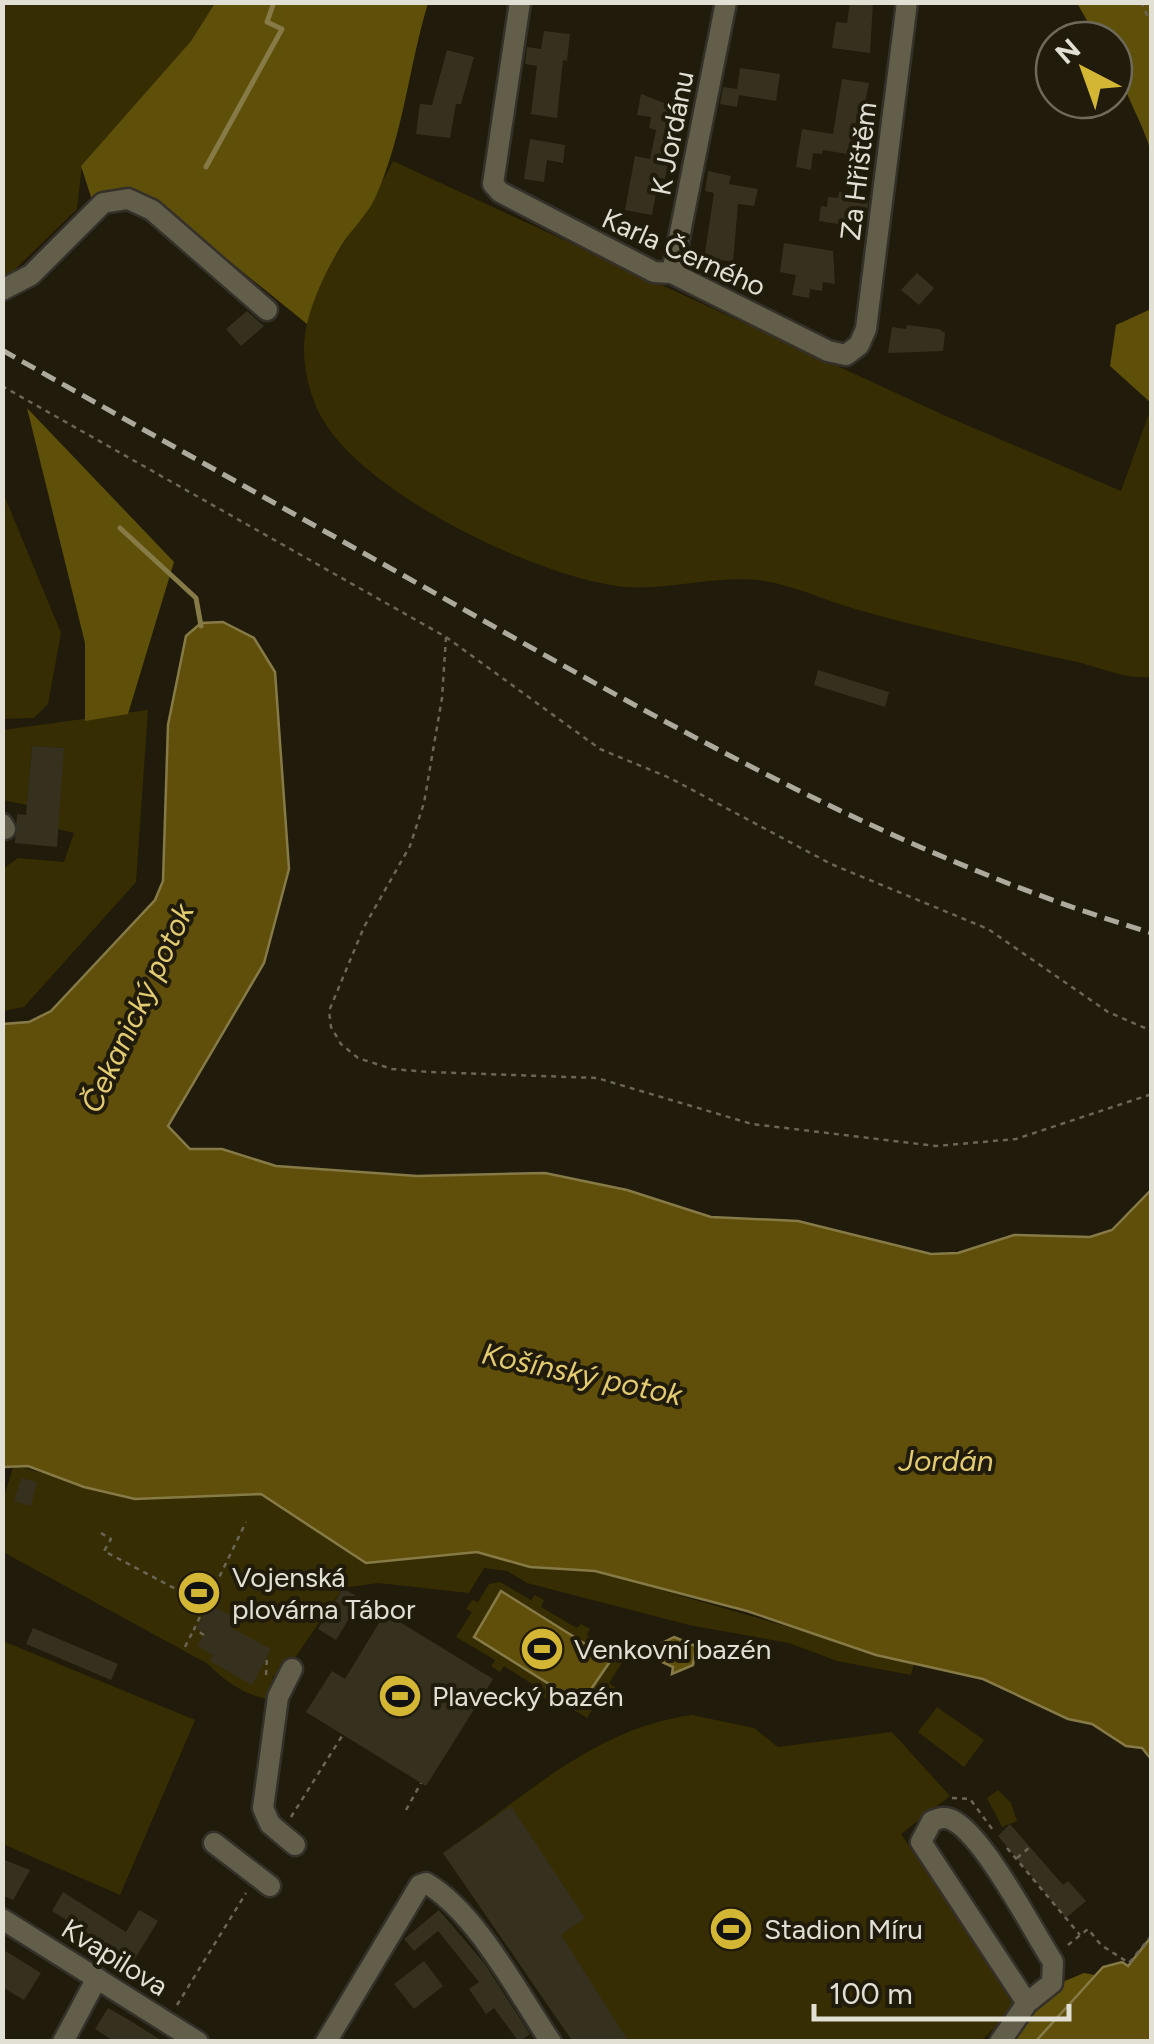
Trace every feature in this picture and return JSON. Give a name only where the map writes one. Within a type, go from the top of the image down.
[{"type":"street","name":"Karla Černého","points":[[520,2],[493,184],[500,192],[579,236],[654,272],[672,273],[828,351],[846,356],[858,345]]},
{"type":"street","name":"K Jordánu","points":[[672,273],[726,2]]},
{"type":"street","name":"Za Hřištěm","points":[[858,345],[866,328],[907,2]]},
{"type":"street","points":[[2,290],[31,275],[80,220],[103,203],[128,199],[152,210],[267,310]]},
{"type":"street","points":[[292,1669],[278,1696],[262,1808],[270,1824],[295,1845]]},
{"type":"street","points":[[1000,2042],[1027,2003],[1052,1982],[1054,1962],[984,1852],[956,1822],[942,1817],[932,1821],[922,1842],[1027,2003]]},
{"type":"street","points":[[214,1843],[270,1886]]},
{"type":"street","points":[[326,2042],[420,1885],[426,1883],[450,1900],[481,1939],[550,2042]]},
{"type":"street","name":"Kvapilova","points":[[2,1920],[198,2042]]},
{"type":"street","points":[[63,2042],[97,1978]]},
{"type":"path","points":[[1140,2],[1152,25]]},
{"type":"path","points":[[2,386],[446,637],[600,750],[670,778],[830,864],[988,929],[1108,1012],[1152,1031]]},
{"type":"path","points":[[446,637],[442,698],[424,802],[410,846],[364,928],[329,1010],[331,1028],[341,1044],[358,1058],[392,1069],[597,1078],[752,1124],[936,1146],[1016,1139],[1152,1094]]},
{"type":"path","points":[[184,1647],[246,1522]]},
{"type":"path","points":[[101,1533],[111,1539],[104,1551],[206,1605]]},
{"type":"path","points":[[194,1629],[204,1634]]},
{"type":"path","points":[[406,1810],[421,1783]]},
{"type":"path","points":[[952,1798],[970,1799],[1080,1935]]},
{"type":"path","points":[[1016,1860],[1030,1846]]},
{"type":"path","points":[[1056,1955],[1088,1929],[1101,1944],[1129,1963],[1152,1935]]},
{"type":"shaded area","points":[[3,3],[215,3],[191,41],[82,165],[77,209],[3,281]]},
{"type":"shaded area","points":[[215,3],[428,3],[385,173],[373,202],[328,270],[307,324],[175,217],[91,197],[81,166],[191,41]]},
{"type":"shaded area","points":[[1077,3],[1151,3],[1151,152],[1134,108],[1134,20],[1087,20]]},
{"type":"shaded area","points":[[393,161],[948,417],[1121,491],[1151,408],[1149,677],[1118,674],[913,625],[775,583],[736,579],[637,587],[582,579],[500,549],[415,504],[347,451],[325,423],[310,389],[304,352],[306,328],[321,284]]},
{"type":"shaded area","points":[[1151,309],[1151,403],[1110,366],[1116,325]]},
{"type":"shaded area","points":[[27,408],[174,562],[128,714],[85,721],[85,643]]},
{"type":"shaded area","points":[[2,490],[61,633],[48,704],[34,718],[3,719]]},
{"type":"shaded area","points":[[148,710],[136,882],[24,1007],[3,1011],[3,869],[18,858],[64,862],[74,833],[57,829],[63,748],[32,746],[27,805],[3,800],[3,730]]},
{"type":"shaded area","name":"Vojenská plovárna Tábor","points":[[14,1465],[135,1499],[261,1494],[366,1563],[477,1552],[530,1567],[595,1571],[914,1663],[911,1675],[837,1661],[789,1643],[689,1625],[527,1583],[507,1571],[484,1568],[469,1593],[378,1583],[343,1588],[283,1675],[273,1676],[270,1699],[262,1698],[237,1688],[208,1664],[3,1552],[3,1499]]},
{"type":"shaded area","name":"Venkovní bazén","points":[[500,1582],[531,1600],[535,1595],[544,1600],[541,1607],[577,1628],[581,1624],[590,1629],[587,1635],[625,1658],[609,1683],[615,1687],[609,1696],[603,1693],[587,1718],[550,1695],[546,1699],[538,1694],[540,1689],[504,1666],[500,1672],[491,1666],[495,1660],[456,1637],[472,1612],[466,1609],[472,1600],[478,1602],[489,1584]]},
{"type":"shaded area","points":[[3,1641],[195,1720],[120,1895],[3,1844]]},
{"type":"shaded area","points":[[937,1707],[984,1740],[964,1767],[918,1732]]},
{"type":"shaded area","name":"Stadion Míru","points":[[692,1715],[754,1728],[778,1747],[892,1732],[950,1796],[901,1834],[1017,2006],[981,2041],[573,2041],[443,1853],[591,1750],[656,1722]]},
{"type":"shaded area","points":[[998,1790],[1011,1803],[1017,1821],[1002,1827],[987,1798]]},
{"type":"shaded area","points":[[1084,1973],[1095,1975],[1036,2041],[1010,2042],[1060,1983]]},
{"type":"water","name":"Jordán","points":[[223,622],[254,638],[275,672],[289,869],[264,963],[168,1126],[190,1149],[222,1149],[276,1166],[417,1176],[545,1173],[627,1190],[711,1217],[798,1221],[931,1254],[958,1253],[1014,1235],[1090,1237],[1112,1230],[1151,1190],[1151,1759],[1142,1748],[1126,1746],[1092,1724],[1068,1719],[983,1679],[876,1655],[747,1611],[595,1571],[530,1567],[477,1552],[366,1563],[261,1494],[135,1499],[84,1487],[28,1466],[3,1467],[3,1024],[29,1022],[51,1011],[155,900],[163,881],[168,725],[186,636],[201,623]]},
{"type":"water","name":"Venkovní bazén","points":[[501,1591],[611,1660],[581,1704],[474,1637]]},
{"type":"water","points":[[674,1637],[696,1646],[693,1665],[672,1674],[673,1667],[662,1662],[662,1643]]},
{"type":"water","points":[[1151,1937],[1151,2041],[1036,2041],[1103,1967],[1122,1962],[1128,1966]]},
{"type":"building","points":[[850,2],[873,2],[870,53],[832,48],[836,22],[847,23]]},
{"type":"building","points":[[544,31],[570,34],[557,118],[531,114],[537,66],[525,64],[527,47],[541,49]]},
{"type":"building","points":[[447,50],[474,57],[461,104],[456,104],[450,138],[416,134],[420,104],[432,105]]},
{"type":"building","points":[[740,68],[780,74],[776,101],[739,95],[737,107],[720,104],[723,87],[737,89]]},
{"type":"building","points":[[842,79],[869,83],[858,138],[862,139],[860,156],[823,150],[822,154],[813,153],[811,170],[796,167],[802,129],[833,134]]},
{"type":"building","points":[[641,94],[677,108],[665,179],[659,178],[652,215],[625,210],[635,156],[650,159],[656,130],[649,128],[651,117],[637,115]]},
{"type":"building","points":[[530,139],[565,145],[563,163],[547,160],[544,182],[524,179]]},
{"type":"building","points":[[708,171],[731,176],[729,184],[758,189],[754,206],[738,204],[733,262],[722,260],[721,269],[703,266],[714,193],[705,191]]},
{"type":"building","points":[[839,192],[869,196],[867,212],[852,210],[850,226],[819,221],[821,206],[827,207],[828,197],[838,198]]},
{"type":"building","points":[[784,243],[833,251],[835,284],[823,282],[822,291],[810,289],[809,298],[792,295],[796,275],[780,272]]},
{"type":"building","points":[[917,273],[934,288],[919,305],[901,290]]},
{"type":"building","points":[[247,311],[264,326],[241,346],[226,329]]},
{"type":"building","points":[[907,325],[945,333],[943,351],[888,353],[892,327],[906,329]]},
{"type":"building","points":[[818,670],[889,692],[885,707],[814,685]]},
{"type":"building","points":[[32,746],[64,748],[57,847],[15,843],[17,814],[26,815]]},
{"type":"building","points":[[21,1478],[37,1482],[31,1506],[14,1501]]},
{"type":"building","points":[[343,1588],[361,1599],[336,1640],[318,1629]]},
{"type":"building","points":[[209,1604],[235,1618],[230,1627],[271,1649],[252,1685],[210,1661],[213,1655],[197,1646],[205,1633],[196,1628]]},
{"type":"building","name":"Plavecký bazén","points":[[385,1613],[493,1679],[426,1786],[306,1712],[332,1671],[345,1679]]},
{"type":"building","points":[[33,1628],[118,1664],[111,1680],[26,1644]]},
{"type":"building","points":[[511,1806],[585,1918],[561,1935],[629,2042],[573,2042],[443,1853]]},
{"type":"building","points":[[1010,1824],[1063,1885],[1068,1881],[1086,1901],[1066,1918],[998,1836]]},
{"type":"building","points":[[2,1859],[30,1870],[13,1900],[2,1895]]},
{"type":"building","points":[[63,1892],[126,1932],[139,1910],[158,1921],[133,1962],[52,1911]]},
{"type":"building","points":[[439,1910],[485,1964],[530,2034],[519,2042],[494,2008],[486,2014],[469,1989],[479,1982],[438,1931],[414,1951],[404,1939]]},
{"type":"building","points":[[2,1949],[41,1973],[24,2000],[2,1987]]},
{"type":"building","points":[[424,1961],[443,1986],[414,2009],[394,1984]]},
{"type":"building","points":[[108,2008],[164,2042],[115,2042],[95,2029]]},
{"type":"waterway","name":"Čekanický potok","points":[[206,167],[282,29],[267,22],[274,2]]},
{"type":"waterway","name":"Čekanický potok","points":[[120,528],[196,598],[201,626]]},
{"type":"railway","points":[[2,350],[635,705],[802,792],[974,870],[1152,933]]},
{"type":"place","name":"Vojenská plovárna Tábor","points":[[199,1593]]},
{"type":"place","name":"Venkovní bazén","points":[[542,1649]]},
{"type":"place","name":"Plavecký bazén","points":[[400,1696]]},
{"type":"place","name":"Stadion Míru","points":[[731,1929]]},
{"type":"water label","name":"Košínský potok","points":[[582,1374]]}]
